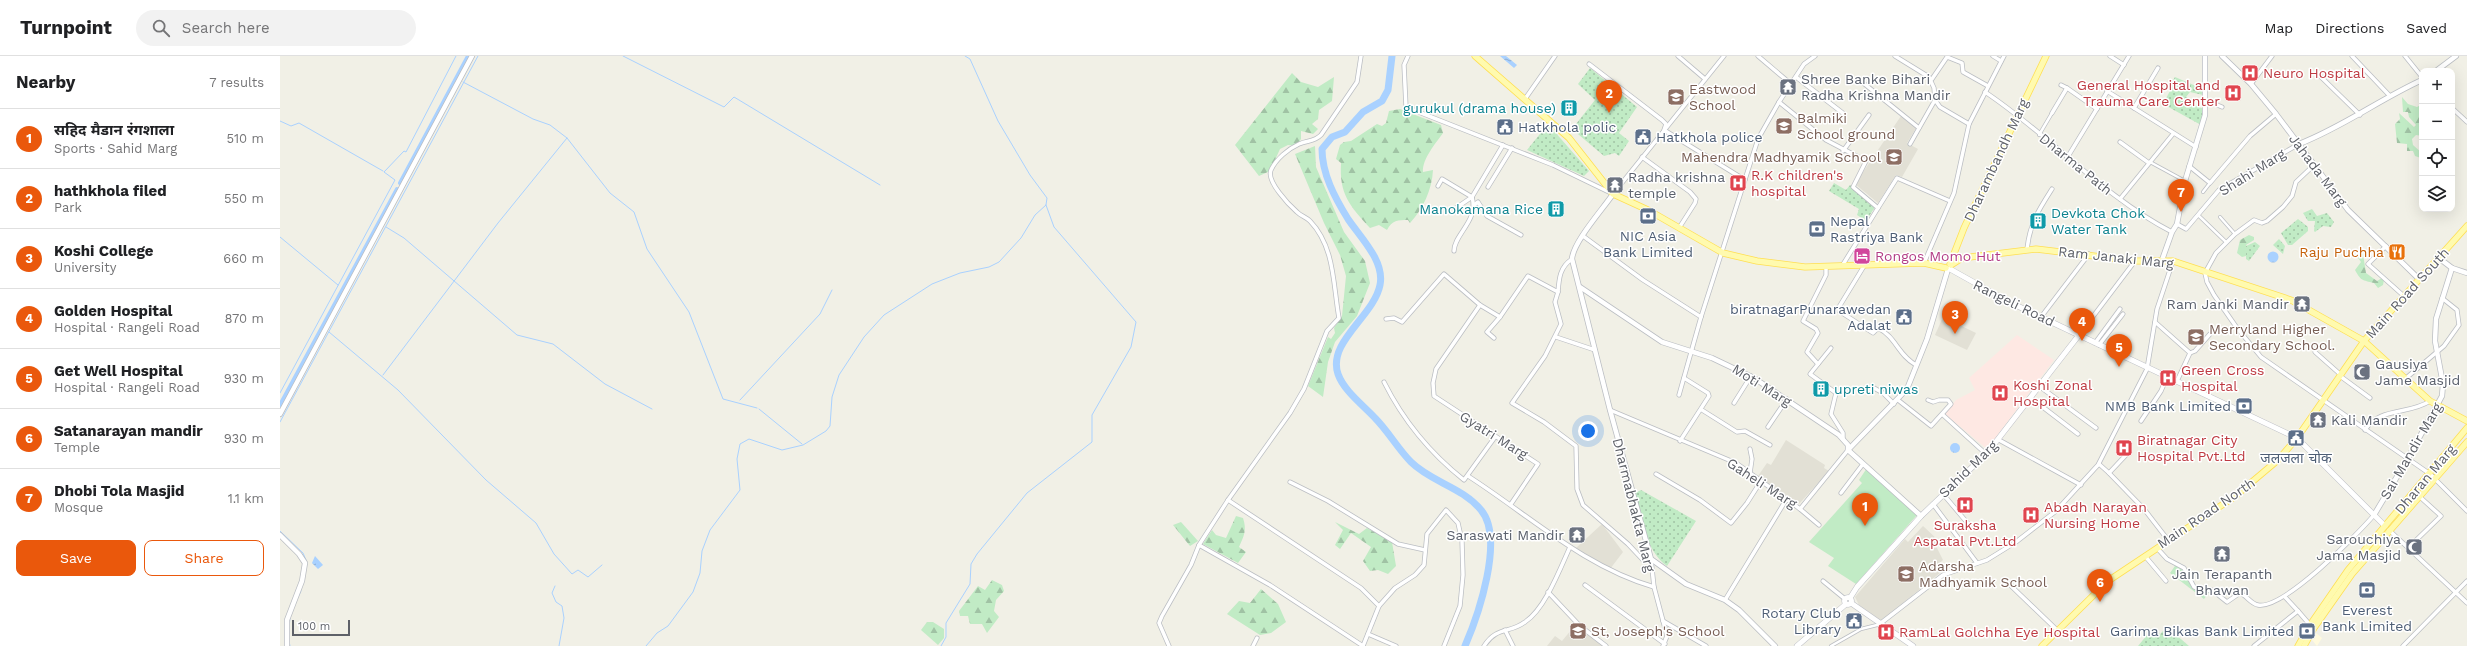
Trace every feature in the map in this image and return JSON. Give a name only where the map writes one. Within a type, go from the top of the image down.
[{"type":"main road","points":[[1475,56],[1569,138],[1613,194],[1648,210],[1722,253],[1757,261],[1826,266],[1924,263],[1949,267]]},
{"type":"main road","name":"Dharambandh Marg","points":[[1949,267],[1964,228],[2046,56]]},
{"type":"main road","name":"Main Road South","points":[[2364,342],[2467,226]]},
{"type":"main road","name":"Ram Janaki Marg","points":[[1949,267],[1962,258],[2027,249],[2089,254],[2135,260],[2162,260],[2173,262],[2291,300],[2364,342],[2430,401],[2467,421]]},
{"type":"main road","name":"Rangeli Road","points":[[1949,267],[2009,302],[2079,334],[2147,369],[2176,381],[2297,438],[2385,526]]},
{"type":"main road","name":"Sahid Marg","points":[[1797,646],[1848,601],[1857,587],[1921,516],[1999,440],[2079,334]]},
{"type":"main road","name":"Main Road North","points":[[2042,646],[2102,586],[2156,547],[2251,483],[2278,460],[2297,438],[2364,342]]},
{"type":"main road","name":"Dharan Marg","points":[[2303,644],[2310,624],[2348,570],[2467,428]]},
{"type":"main road","name":"Dharan Marg","points":[[2303,644],[2352,574],[2435,479],[2466,446]]},
{"type":"main road","points":[[1848,601],[1912,646]]},
{"type":"street","points":[[280,414],[472,56]]},
{"type":"street","points":[[1169,646],[1159,624],[1192,565],[1199,545],[1228,500],[1290,413],[1304,389],[1326,331],[1338,318],[1333,265],[1324,241],[1310,220],[1297,212],[1277,190],[1270,177],[1270,171],[1279,158],[1289,150],[1300,143],[1315,140],[1321,135],[1357,82],[1361,56]]},
{"type":"street","points":[[1408,56],[1404,65],[1406,107],[1512,148],[1613,194]]},
{"type":"street","points":[[1525,99],[1555,56]]},
{"type":"street","points":[[1678,56],[1705,79]]},
{"type":"street","points":[[1724,56],[1613,194],[1583,236],[1574,251],[1572,259],[1565,263],[1560,273],[1556,302],[1562,324],[1556,338],[1512,403],[1544,422],[1576,446],[1577,489],[1583,505],[1628,544],[1644,561],[1651,559],[1686,584],[1725,600],[1739,610],[1775,646]]},
{"type":"street","points":[[1758,56],[1791,84]]},
{"type":"street","points":[[1679,395],[1701,317],[1758,139],[1779,102],[1804,64],[1815,56]]},
{"type":"street","points":[[1895,56],[1932,79]]},
{"type":"street","points":[[1993,56],[2001,61]]},
{"type":"street","points":[[1924,263],[1950,201],[1966,143],[1969,124],[2004,56]]},
{"type":"street","points":[[2110,56],[2124,65]]},
{"type":"street","points":[[2067,158],[2129,56]]},
{"type":"street","points":[[2162,260],[2172,232],[2177,224],[2184,181],[2205,115],[2205,56]]},
{"type":"street","name":"Jahada Marg","points":[[2222,56],[2228,58],[2276,114],[2348,210],[2420,280]]},
{"type":"street","points":[[2251,84],[2272,56]]},
{"type":"street","points":[[2352,56],[2389,95]]},
{"type":"street","points":[[2405,56],[2419,74]]},
{"type":"street","points":[[2440,68],[2456,56]]},
{"type":"street","points":[[1969,124],[1940,107],[1935,100],[1932,79],[1947,57],[1962,63],[1963,72],[1988,86]]},
{"type":"street","points":[[1589,64],[1666,124],[1664,130]]},
{"type":"street","points":[[2134,108],[2158,68]]},
{"type":"street","points":[[1796,76],[1844,114]]},
{"type":"street","points":[[2320,76],[2360,115]]},
{"type":"street","name":"Shahi Marg","points":[[2177,224],[2186,229],[2219,190],[2299,144],[2320,136],[2360,115],[2389,95],[2419,80]]},
{"type":"street","points":[[1862,82],[1919,128]]},
{"type":"street","points":[[2062,85],[2097,109]]},
{"type":"street","points":[[2039,135],[2067,88]]},
{"type":"street","points":[[2107,91],[2173,134],[2196,147]]},
{"type":"street","name":"Dharma Path","points":[[1985,92],[2018,114],[2039,135],[2067,158],[2148,220],[2172,232]]},
{"type":"street","points":[[1910,144],[1935,100]]},
{"type":"street","points":[[2205,100],[2222,107]]},
{"type":"street","points":[[1779,102],[1826,140],[1843,151],[1866,161],[1853,186],[1878,208]]},
{"type":"street","points":[[2455,111],[2467,122]]},
{"type":"street","points":[[2203,192],[2250,136],[2276,114]]},
{"type":"street","points":[[1843,151],[1869,115]]},
{"type":"street","points":[[1664,130],[1745,180]]},
{"type":"street","points":[[2120,199],[2173,134]]},
{"type":"street","points":[[2120,142],[2149,162],[2184,181]]},
{"type":"street","points":[[1456,208],[1472,197],[1503,145]]},
{"type":"street","points":[[1488,187],[1512,148]]},
{"type":"street","points":[[1642,157],[1690,192],[1696,199],[1679,228]]},
{"type":"street","points":[[2314,165],[2296,182],[2292,196],[2283,207],[2267,221],[2262,223],[2254,220],[2226,242],[2206,273],[2207,282],[2214,295],[2237,328],[2261,357],[2322,402],[2430,474],[2467,511]]},
{"type":"street","points":[[2189,166],[2210,183]]},
{"type":"street","points":[[1842,266],[1897,178],[1950,201]]},
{"type":"street","points":[[1438,186],[1442,179],[1472,197],[1478,202],[1487,216],[1521,235]]},
{"type":"street","points":[[2027,249],[2030,226],[2035,215],[2052,189]]},
{"type":"street","points":[[1454,251],[1454,244],[1466,230],[1474,204],[1472,197]]},
{"type":"street","points":[[1474,204],[1478,202]]},
{"type":"street","points":[[2198,215],[2226,242]]},
{"type":"street","points":[[2220,217],[2235,234]]},
{"type":"street","points":[[1583,236],[1643,280],[1701,317]]},
{"type":"street","points":[[2386,246],[2368,264],[2405,297]]},
{"type":"street","points":[[2041,317],[2089,254]]},
{"type":"street","points":[[2439,258],[2452,268],[2467,273]]},
{"type":"street","name":"Dharmabhakta Marg","points":[[1572,259],[1610,410],[1651,559],[1654,586],[1667,636],[1664,645]]},
{"type":"street","points":[[2079,334],[2135,260]]},
{"type":"street","points":[[1831,646],[1861,630],[1881,623],[1943,575],[1987,560],[2016,542],[2056,511],[2081,485],[2099,464],[2147,369],[2155,322],[2173,262]]},
{"type":"street","points":[[1818,364],[1807,352],[1818,333],[1816,329],[1803,320],[1826,275],[1826,266]]},
{"type":"street","points":[[1864,266],[1839,307],[1839,311],[1873,333],[1878,328],[1884,331],[1893,338],[1900,352],[1916,366]]},
{"type":"street","points":[[1848,450],[1907,389],[1927,339],[1949,267]]},
{"type":"street","name":"Sai Mandir Marg","points":[[2374,515],[2408,460],[2438,405],[2444,384],[2435,341],[2436,319],[2452,268]]},
{"type":"street","points":[[1386,319],[1394,318],[1402,322],[1444,274],[1480,305],[1500,317]]},
{"type":"street","points":[[1494,338],[1487,332],[1500,317],[1528,276],[1558,292]]},
{"type":"street","name":"Moti Marg","points":[[1580,287],[1662,342],[1732,365],[1751,376],[1843,439]]},
{"type":"street","points":[[2405,379],[2437,352],[2457,328],[2459,317],[2457,310],[2442,298]]},
{"type":"street","name":"Gyatri Marg","points":[[1480,305],[1437,367],[1433,383],[1434,396],[1538,464],[1512,504]]},
{"type":"street","points":[[2097,344],[2113,317],[2120,309]]},
{"type":"street","points":[[2097,344],[2123,314]]},
{"type":"street","points":[[2113,317],[2118,321]]},
{"type":"street","points":[[2155,322],[2190,353]]},
{"type":"street","points":[[2176,381],[2190,353],[2194,351],[2210,334]]},
{"type":"street","points":[[1556,338],[1595,350]]},
{"type":"street","points":[[1832,348],[1810,374],[1836,393],[1831,414],[1843,432],[1843,439],[1848,450],[1921,516]]},
{"type":"street","points":[[2315,352],[2370,398]]},
{"type":"street","points":[[1734,403],[1751,376]]},
{"type":"street","points":[[2141,421],[2161,391],[2167,377]]},
{"type":"street","points":[[1680,441],[1708,399],[1708,393],[1684,378]]},
{"type":"street","points":[[1384,382],[1398,410],[1412,428],[1446,465],[1464,480],[1495,437]]},
{"type":"street","points":[[2040,386],[2096,428]]},
{"type":"street","points":[[1874,388],[1883,393],[1894,404]]},
{"type":"street","points":[[2031,398],[2078,434]]},
{"type":"street","points":[[1898,400],[1930,426],[1943,415],[1951,405],[1950,401],[1940,399],[1933,402],[1928,400]]},
{"type":"street","points":[[1768,427],[1787,400]]},
{"type":"street","points":[[2364,430],[2370,421],[2382,415],[2417,408],[2430,401]]},
{"type":"street","name":"Gaheli Marg","points":[[1610,410],[1680,441],[1736,463],[1800,509],[1848,450]]},
{"type":"street","points":[[1702,410],[1737,432],[1745,431],[1770,445]]},
{"type":"street","points":[[1943,415],[1986,454]]},
{"type":"street","points":[[1999,440],[2081,485]]},
{"type":"street","points":[[1750,449],[1752,459],[1750,473]]},
{"type":"street","points":[[2109,473],[2126,455]]},
{"type":"street","points":[[1841,493],[1863,464]]},
{"type":"street","points":[[2099,464],[2144,509],[2168,540]]},
{"type":"street","points":[[1656,474],[1700,500],[1731,523],[1747,503],[1761,480]]},
{"type":"street","points":[[1468,476],[1512,504],[1570,547],[1632,580],[1654,586]]},
{"type":"street","points":[[1290,482],[1328,501],[1398,544],[1425,550]]},
{"type":"street","points":[[1943,494],[1970,526]]},
{"type":"street","points":[[2408,548],[2441,516],[2420,497]]},
{"type":"street","points":[[1228,500],[1361,588],[1379,606]]},
{"type":"street","points":[[1725,600],[1786,500]]},
{"type":"street","points":[[1933,504],[1977,563]]},
{"type":"street","points":[[1800,509],[1819,525]]},
{"type":"street","points":[[1199,545],[1270,585],[1363,646],[1379,606],[1395,588],[1415,575],[1424,565],[1427,534],[1446,510],[1458,523],[1462,541],[1463,575],[1460,606],[1444,646]]},
{"type":"street","points":[[2156,547],[2166,558],[2184,568],[2194,587],[2203,591],[2212,590],[2225,601],[2230,602],[2240,593],[2258,605],[2285,597],[2356,536],[2374,515]]},
{"type":"street","points":[[2385,526],[2467,603]]},
{"type":"street","points":[[280,534],[299,554],[305,563],[302,581],[287,620],[287,646]]},
{"type":"street","points":[[1484,646],[1491,635],[1526,622],[1548,592],[1570,547]]},
{"type":"street","points":[[2144,556],[2166,581]]},
{"type":"street","points":[[1823,581],[1848,601]]},
{"type":"street","points":[[2403,646],[2467,581]]},
{"type":"street","points":[[2008,583],[2058,631]]},
{"type":"street","points":[[1585,585],[1664,645]]},
{"type":"street","points":[[1548,592],[1580,626],[1606,646]]},
{"type":"street","points":[[2285,597],[2310,624]]},
{"type":"street","points":[[2254,646],[2298,611]]},
{"type":"street","points":[[1663,621],[1700,644],[1706,646]]},
{"type":"street","points":[[1505,630],[1513,646]]},
{"type":"street","points":[[1368,634],[1396,646]]},
{"type":"street","points":[[1253,646],[1257,638]]},
{"type":"shaded area","name":"Mahendra Madhyamik School","points":[[1901,116],[1916,128],[1907,143],[1918,149],[1902,177],[1896,175],[1878,203],[1855,184]]},
{"type":"shaded area","points":[[1943,317],[1976,333],[1967,350],[1935,335]]},
{"type":"shaded area","name":"Koshi Zonal Hospital","points":[[2017,335],[2054,360],[1987,449],[1945,414],[1956,400],[1975,390],[1969,378]]},
{"type":"shaded area","points":[[1786,440],[1825,465],[1824,468],[1829,471],[1799,504],[1758,476],[1767,463],[1771,465]]},
{"type":"shaded area","points":[[1602,524],[1623,552],[1610,569],[1576,548]]},
{"type":"shaded area","name":"Adarsha Madhyamik School","points":[[1923,526],[1939,541],[1935,544],[1943,560],[1936,566],[1941,572],[1881,621],[1859,605],[1855,597],[1905,539],[1908,542]]},
{"type":"shaded area","name":"St, Joseph's School","points":[[1577,623],[1606,646],[1547,646],[1555,636],[1562,641]]},
{"type":"shaded area","points":[[2316,633],[2322,638],[2317,646],[2312,640]]},
{"type":"green space","points":[[1590,68],[1637,107],[1619,133],[1629,141],[1619,156],[1615,153],[1604,156],[1572,129],[1595,100],[1578,84]]},
{"type":"green space","points":[[1292,73],[1301,82],[1318,87],[1334,77],[1332,101],[1319,110],[1318,119],[1312,124],[1318,129],[1313,134],[1301,131],[1301,139],[1296,146],[1288,145],[1280,149],[1270,171],[1259,176],[1235,145]]},
{"type":"green space","points":[[2175,77],[2203,89],[2203,95],[2190,92],[2186,97],[2194,100],[2192,104],[2204,109],[2201,125],[2163,104],[2171,89],[2169,87]]},
{"type":"green space","points":[[2402,97],[2408,104],[2417,107],[2419,106],[2419,136],[2416,135],[2412,139],[2413,145],[2419,150],[2419,157],[2415,156],[2413,151],[2407,151],[2407,144],[2397,143],[2395,124],[2400,119],[2399,113],[2414,127],[2416,125],[2409,117],[2408,112],[2403,112]]},
{"type":"green space","points":[[1400,109],[1441,125],[1443,133],[1430,151],[1423,167],[1423,172],[1433,170],[1431,185],[1423,205],[1410,223],[1408,220],[1396,221],[1391,224],[1387,230],[1379,225],[1370,228],[1347,199],[1342,183],[1341,163],[1336,159],[1340,145],[1344,142],[1351,141],[1377,124],[1382,126],[1386,123],[1389,111]]},
{"type":"green space","points":[[1548,124],[1589,171],[1584,176],[1527,150]]},
{"type":"green space","points":[[1315,146],[1316,167],[1344,232],[1365,261],[1370,283],[1357,316],[1335,342],[1328,362],[1323,397],[1308,386],[1328,337],[1331,339],[1335,333],[1334,328],[1342,316],[1346,276],[1340,255],[1324,223],[1295,154]]},
{"type":"green space","points":[[1834,183],[1846,190],[1850,185],[1875,207],[1866,221],[1857,215],[1859,209],[1829,191]]},
{"type":"green space","points":[[2312,209],[2317,216],[2327,213],[2334,222],[2331,227],[2323,226],[2315,232],[2315,221],[2308,221],[2303,213]]},
{"type":"green space","points":[[2298,219],[2308,227],[2308,231],[2292,245],[2288,245],[2281,233]]},
{"type":"green space","points":[[2249,235],[2254,237],[2254,240],[2246,245],[2246,256],[2242,257],[2237,253],[2240,240]]},
{"type":"green space","points":[[2279,239],[2285,246],[2283,254],[2273,245]]},
{"type":"green space","points":[[2255,242],[2260,246],[2249,261],[2246,259],[2246,246]]},
{"type":"green space","points":[[2363,254],[2366,273],[2377,281],[2382,278],[2384,280],[2383,285],[2378,288],[2374,283],[2360,278],[2355,270],[2361,262],[2356,255]]},
{"type":"green space","points":[[1867,468],[1917,515],[1856,584],[1828,566],[1834,558],[1809,542],[1862,483],[1859,480]]},
{"type":"green space","points":[[1641,490],[1696,521],[1667,566],[1654,551],[1645,533],[1635,493]]},
{"type":"green space","points":[[1236,516],[1243,518],[1245,526],[1239,547],[1246,552],[1238,563],[1203,544],[1212,530],[1216,535],[1226,538]]},
{"type":"green space","points":[[1181,522],[1198,541],[1190,546],[1173,525]]},
{"type":"green space","points":[[1335,522],[1359,534],[1367,528],[1392,542],[1396,566],[1388,574],[1378,570],[1370,571],[1363,561],[1371,547],[1351,533],[1340,549],[1335,545],[1343,530]]},
{"type":"green space","points":[[2177,563],[2186,572],[2192,583],[2196,586],[2211,590],[2204,599],[2170,573]]},
{"type":"green space","points":[[992,580],[1002,585],[1004,591],[996,600],[994,611],[999,617],[987,633],[982,624],[970,624],[968,616],[960,616],[959,611],[978,586],[985,590]]},
{"type":"green space","points":[[1261,589],[1278,604],[1286,622],[1271,633],[1260,635],[1227,614],[1239,601],[1250,603]]},
{"type":"green space","points":[[927,622],[933,622],[944,629],[944,638],[938,645],[921,630]]},
{"type":"green space","points":[[2167,627],[2189,646],[2138,646],[2152,629],[2160,634]]},
{"type":"water","points":[[1500,56],[1506,56],[1517,65],[1514,68]]},
{"type":"water","points":[[2271,252],[2275,252],[2277,253],[2277,261],[2271,262],[2268,259],[2268,255]]},
{"type":"water","points":[[1955,443],[1960,448],[1955,453],[1950,448]]},
{"type":"water","points":[[315,556],[323,565],[318,569],[312,563]]},
{"type":"waterway","points":[[280,393],[395,180],[384,172],[404,151],[406,152],[456,56]]},
{"type":"waterway","points":[[400,183],[468,56]]},
{"type":"waterway","points":[[280,422],[478,56]]},
{"type":"waterway","points":[[623,56],[724,107],[734,97],[880,185]]},
{"type":"waterway","points":[[646,646],[657,633],[668,626],[693,592],[700,573],[702,551],[710,530],[740,490],[737,459],[740,444],[749,439],[782,450],[803,445],[826,431],[830,426],[832,397],[839,375],[864,337],[884,315],[932,284],[960,273],[989,267],[999,262],[1021,238],[1035,215],[1046,205],[1047,198],[1030,175],[998,121],[970,59],[965,56]]},
{"type":"waterway","points":[[1392,56],[1388,90],[1382,101],[1363,112],[1345,132],[1332,137],[1322,149],[1324,168],[1330,186],[1338,203],[1375,258],[1381,276],[1380,285],[1376,296],[1345,340],[1339,351],[1336,362],[1338,374],[1345,386],[1354,398],[1380,423],[1411,462],[1428,475],[1456,490],[1473,502],[1481,510],[1488,523],[1490,557],[1487,577],[1476,616],[1465,646]]},
{"type":"waterway","points":[[463,82],[533,119],[550,125],[567,138],[610,193],[634,212],[647,249],[689,312],[723,399],[757,408]]},
{"type":"waterway","points":[[280,121],[291,126],[299,123],[383,171]]},
{"type":"waterway","points":[[383,375],[498,223],[567,138]]},
{"type":"waterway","points":[[280,405],[397,189]]},
{"type":"waterway","points":[[941,646],[946,637],[946,623],[970,584],[971,564],[977,554],[1027,493],[1092,442],[1092,415],[1131,347],[1136,322],[1054,227],[1046,205]]},
{"type":"waterway","points":[[386,227],[404,238],[517,335],[553,344],[605,384],[652,409]]},
{"type":"waterway","points":[[280,237],[338,285]]},
{"type":"waterway","points":[[740,400],[820,314],[832,290]]},
{"type":"waterway","points":[[329,332],[398,390],[486,480],[536,523],[554,554],[572,574],[578,570],[588,577],[602,565]]},
{"type":"waterway","points":[[759,409],[802,444]]},
{"type":"waterway","points":[[280,531],[303,553],[306,560]]},
{"type":"waterway","points":[[555,586],[552,593],[556,602],[562,606],[564,618],[559,646]]},
{"type":"waterway","points":[[298,597],[301,591]]},
{"type":"waterway","points":[[289,629],[290,617]]},
{"type":"waterway","points":[[289,641],[290,646]]},
{"type":"place","name":"Neuro Hospital","points":[[2250,73]]},
{"type":"place","name":"Shree Banke Bihari Radha Krishna Mandir","points":[[1788,87]]},
{"type":"place","name":"General Hospital and Trauma Care Center","points":[[2233,93]]},
{"type":"place","name":"Eastwood School","points":[[1676,97]]},
{"type":"place","name":"gurukul (drama house)","points":[[1569,108]]},
{"type":"place","name":"hathkhola filed","points":[[1609,113]]},
{"type":"place","name":"Balmiki School ground","points":[[1784,126]]},
{"type":"place","name":"Hatkhola polic","points":[[1505,127]]},
{"type":"place","name":"Hatkhola police","points":[[1643,137]]},
{"type":"place","name":"Mahendra Madhyamik School","points":[[1894,157]]},
{"type":"place","name":"R.K children's hospital","points":[[1738,183]]},
{"type":"place","name":"Radha krishna temple","points":[[1615,185]]},
{"type":"place","name":"Manokamana Rice","points":[[1556,209]]},
{"type":"place","name":"Dhobi Tola Masjid","points":[[2181,212]]},
{"type":"place","name":"NIC Asia Bank Limited","points":[[1648,216]]},
{"type":"place","name":"Devkota Chok Water Tank","points":[[2038,221]]},
{"type":"place","name":"Nepal Rastriya Bank","points":[[1817,229]]},
{"type":"place","name":"Raju Puchha","points":[[2397,252]]},
{"type":"place","name":"Rongos Momo Hut","points":[[1862,256]]},
{"type":"place","name":"Ram Janki Mandir","points":[[2302,304]]},
{"type":"place","name":"biratnagarPunarawedan Adalat","points":[[1904,317]]},
{"type":"place","name":"Koshi College","points":[[1955,334]]},
{"type":"place","name":"Merryland Higher Secondary School.","points":[[2196,337]]},
{"type":"place","name":"Golden Hospital","points":[[2082,341]]},
{"type":"place","name":"Get Well Hospital","points":[[2119,367]]},
{"type":"place","name":"Gausiya Jame Masjid","points":[[2362,372]]},
{"type":"place","name":"Green Cross Hospital","points":[[2168,378]]},
{"type":"place","name":"upreti niwas","points":[[1821,389]]},
{"type":"place","name":"Koshi Zonal Hospital","points":[[2000,393]]},
{"type":"place","name":"NMB Bank Limited","points":[[2244,406]]},
{"type":"place","name":"Kali Mandir","points":[[2318,420]]},
{"type":"place","name":"जलजला चोक","points":[[2296,438]]},
{"type":"place","name":"Biratnagar City Hospital Pvt.Ltd","points":[[2124,448]]},
{"type":"place","name":"Suraksha Aspatal Pvt.Ltd","points":[[1965,505]]},
{"type":"place","name":"Abadh Narayan Nursing Home","points":[[2031,515]]},
{"type":"place","name":"सहिद मैडान रंगशाला","points":[[1865,526]]},
{"type":"place","name":"Saraswati Mandir","points":[[1577,535]]},
{"type":"place","name":"Sarouchiya Jama Masjid","points":[[2414,547]]},
{"type":"place","name":"Jain Terapanth Bhawan","points":[[2222,554]]},
{"type":"place","name":"Adarsha Madhyamik School","points":[[1906,574]]},
{"type":"place","name":"Everest Bank Limited","points":[[2367,590]]},
{"type":"place","name":"Satanarayan mandir","points":[[2100,602]]},
{"type":"place","name":"Rotary Club Library","points":[[1854,621]]},
{"type":"place","name":"St, Joseph's School","points":[[1578,631]]},
{"type":"place","name":"Garima Bikas Bank Limited","points":[[2307,631]]},
{"type":"place","name":"RamLal Golchha Eye Hospital","points":[[1886,632]]}]
